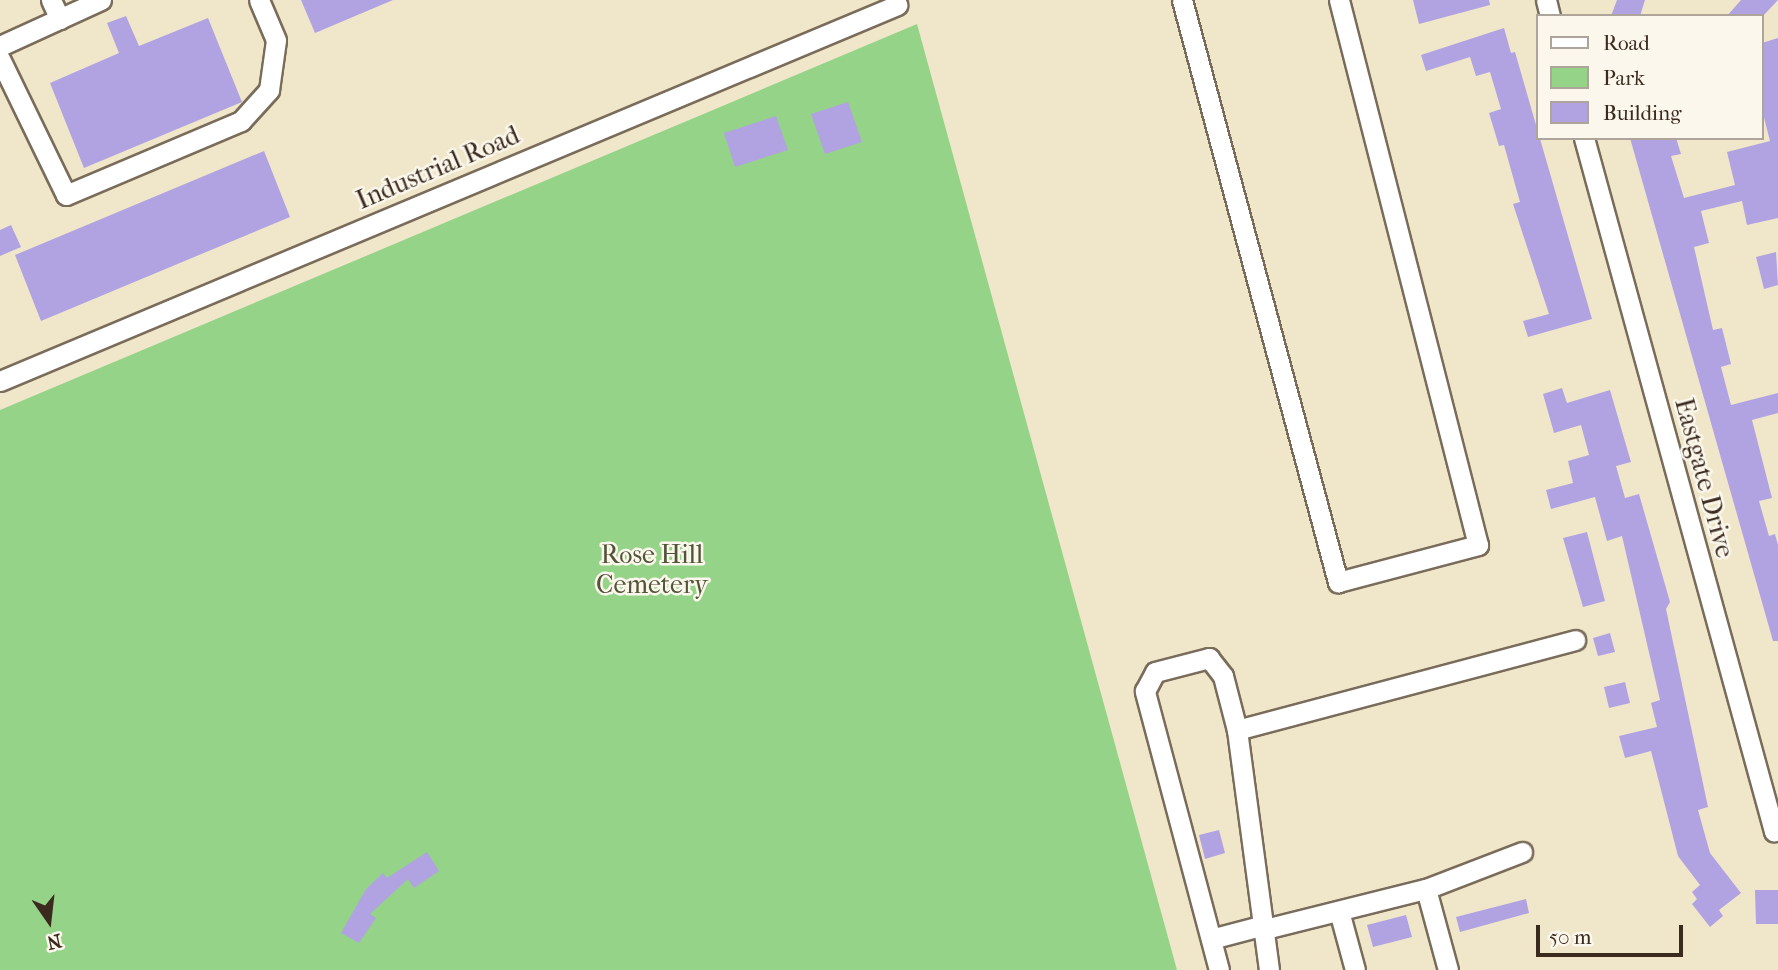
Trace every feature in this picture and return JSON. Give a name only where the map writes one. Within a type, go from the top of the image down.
[{"type":"street","points":[[51,0],[60,19]]},
{"type":"street","points":[[0,46],[102,0]]},
{"type":"street","points":[[0,59],[66,195],[241,121],[268,90],[276,40],[259,0]]},
{"type":"street","points":[[1182,0],[1338,582],[1478,545],[1339,0]]},
{"type":"street","name":"Industrial Road","points":[[0,381],[897,5]]},
{"type":"street","name":"Eastgate Drive","points":[[1585,140],[1776,831]]},
{"type":"street","points":[[1237,730],[1575,640]]},
{"type":"street","points":[[1219,970],[1145,691],[1148,678],[1156,671],[1209,658],[1223,676],[1237,730],[1269,970]]},
{"type":"street","points":[[1211,939],[1426,889],[1522,852]]},
{"type":"street","points":[[1426,889],[1448,970]]},
{"type":"street","points":[[1339,911],[1355,970]]},
{"type":"green space","name":"Rose Hill Cemetery","points":[[917,24],[1177,970],[0,970],[0,410]]},
{"type":"building","points":[[301,0],[393,0],[315,33]]},
{"type":"building","points":[[1413,0],[1489,0],[1490,5],[1419,24]]},
{"type":"building","points":[[1617,0],[1645,0],[1641,14],[1612,14]]},
{"type":"building","points":[[1741,0],[1778,0],[1764,15],[1729,14]]},
{"type":"building","points":[[126,16],[139,46],[208,18],[242,102],[84,168],[50,83],[119,53],[107,23]]},
{"type":"building","points":[[1504,28],[1511,53],[1515,52],[1536,125],[1536,140],[1540,140],[1592,319],[1528,337],[1523,321],[1549,314],[1513,204],[1520,202],[1504,145],[1499,146],[1489,113],[1501,109],[1490,72],[1476,76],[1470,57],[1426,71],[1421,55]]},
{"type":"building","points":[[1778,38],[1778,218],[1747,225],[1742,201],[1701,211],[1709,243],[1694,247],[1713,330],[1722,328],[1731,364],[1721,367],[1731,405],[1778,393],[1778,413],[1752,420],[1772,498],[1759,501],[1769,536],[1775,534],[1778,545],[1778,641],[1773,641],[1631,140],[1677,140],[1681,154],[1671,156],[1684,198],[1735,185],[1727,152],[1770,141],[1764,118],[1764,42]]},
{"type":"building","points":[[848,102],[862,142],[825,154],[811,114]]},
{"type":"building","points":[[776,116],[788,150],[735,167],[724,133]]},
{"type":"building","points":[[264,151],[290,217],[41,321],[15,255]]},
{"type":"building","points":[[11,225],[21,247],[0,256],[0,230]]},
{"type":"building","points":[[1776,252],[1778,285],[1764,289],[1756,257]]},
{"type":"building","points":[[1562,388],[1567,403],[1610,390],[1631,462],[1616,466],[1625,498],[1639,494],[1670,602],[1666,609],[1708,807],[1698,810],[1710,853],[1741,893],[1719,910],[1723,916],[1710,927],[1692,904],[1697,899],[1692,892],[1700,885],[1678,856],[1651,751],[1625,758],[1619,736],[1657,727],[1651,703],[1660,700],[1622,536],[1607,541],[1595,497],[1551,509],[1546,490],[1573,483],[1568,461],[1589,455],[1581,425],[1554,433],[1543,394]]},
{"type":"building","points":[[1587,532],[1605,601],[1583,607],[1563,538]]},
{"type":"building","points":[[1610,633],[1615,652],[1598,656],[1593,638]]},
{"type":"building","points":[[1625,682],[1630,703],[1609,708],[1604,687]]},
{"type":"building","points":[[1219,830],[1225,853],[1205,859],[1199,835]]},
{"type":"building","points":[[427,852],[439,871],[414,888],[408,879],[370,914],[376,918],[359,943],[341,933],[366,889],[383,873],[387,878]]},
{"type":"building","points":[[1755,890],[1778,890],[1778,924],[1756,924]]},
{"type":"building","points":[[1526,899],[1529,913],[1460,932],[1456,917]]},
{"type":"building","points":[[1406,915],[1412,937],[1373,947],[1367,925]]}]
